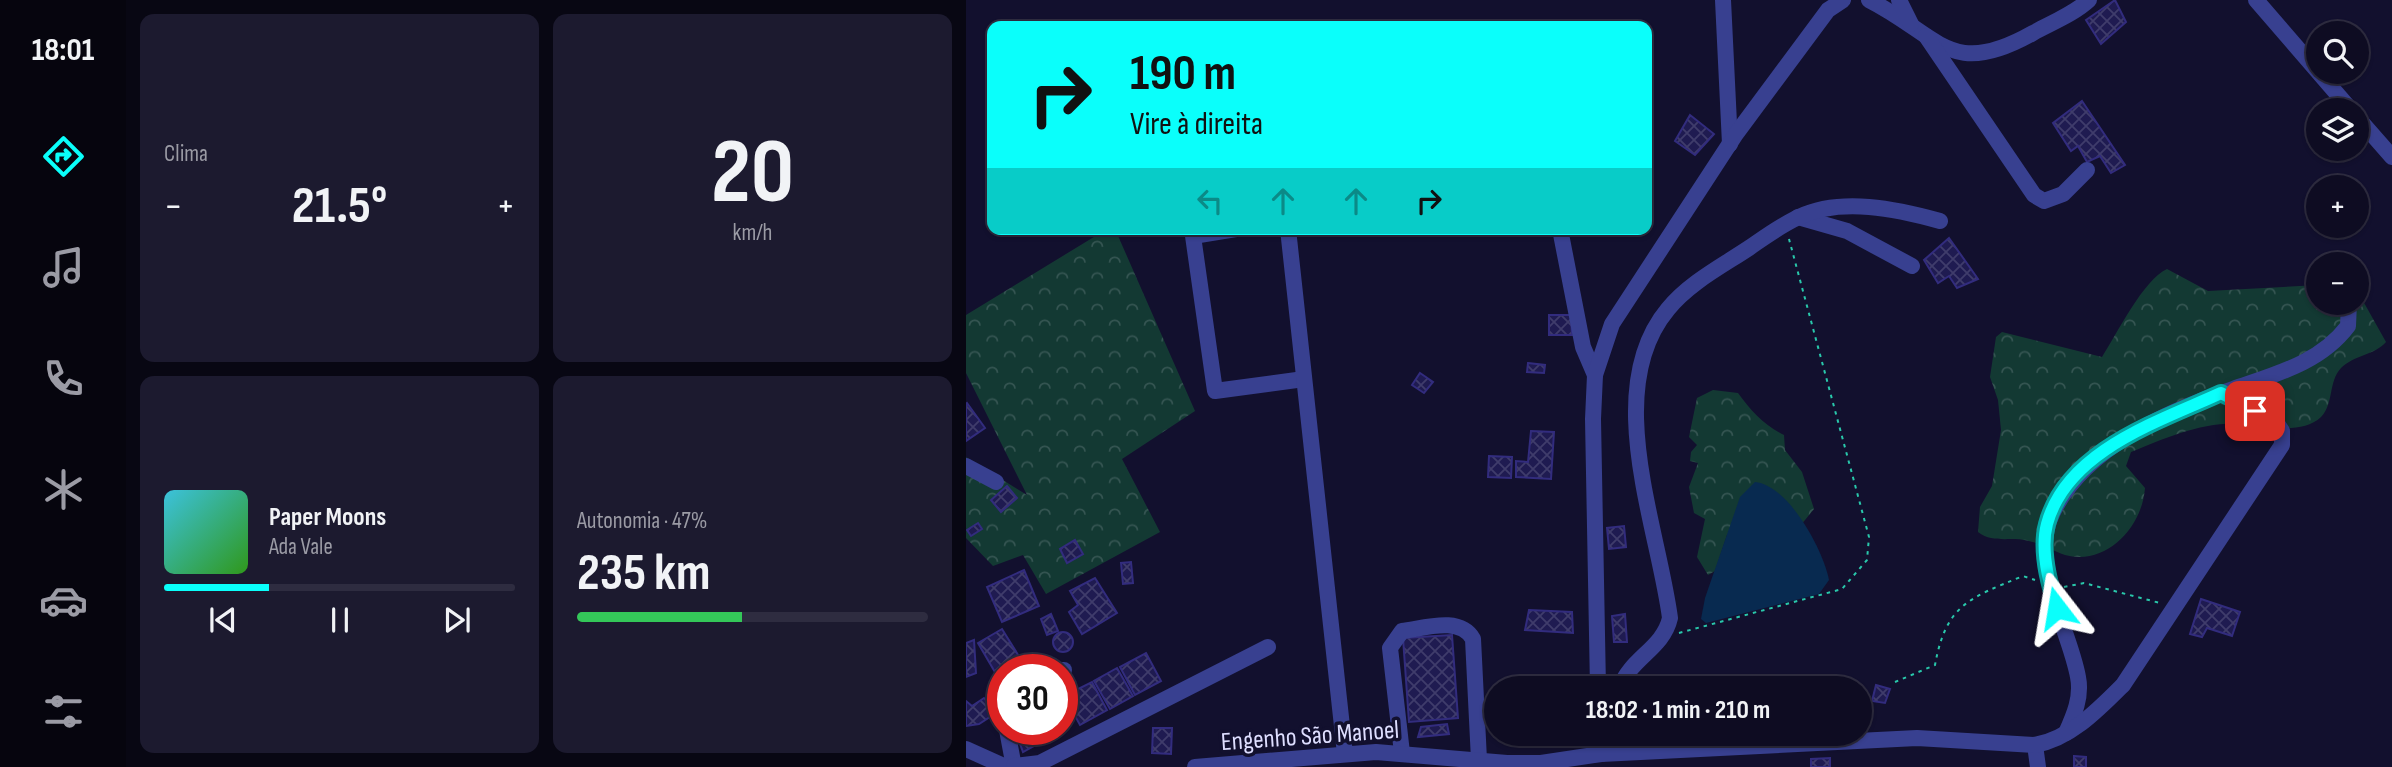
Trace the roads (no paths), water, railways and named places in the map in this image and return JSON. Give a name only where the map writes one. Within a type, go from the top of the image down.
[{"type":"street","points":[[1723,0],[1730,144]]},
{"type":"street","points":[[1598,676],[1594,589],[1595,375],[1612,324],[1730,144],[1828,10],[1843,0]]},
{"type":"street","points":[[1869,0],[1959,53],[1978,56],[2011,45],[2089,0]]},
{"type":"street","points":[[1899,0],[2034,195],[2044,201],[2052,200],[2087,170]]},
{"type":"street","points":[[2256,0],[2341,98]]},
{"type":"street","points":[[2369,131],[2392,157]]},
{"type":"street","points":[[1627,676],[1664,637],[1670,618],[1635,429],[1636,391],[1648,347],[1669,308],[1686,292],[1792,221],[1831,208],[1900,211],[1940,221]]},
{"type":"street","points":[[1792,221],[1847,231],[1912,266]]},
{"type":"street","points":[[1199,235],[1193,236],[1215,391],[1304,379]]},
{"type":"street","points":[[1289,235],[1345,754]]},
{"type":"street","points":[[1561,235],[1583,347],[1595,375]]},
{"type":"street","points":[[2066,733],[2078,706],[2079,678],[2050,585],[2045,546],[2047,525],[2076,476],[2098,454],[2119,442],[2221,393],[2302,364],[2319,354],[2348,326],[2348,315]]},
{"type":"street","points":[[2038,767],[2035,745],[2050,743],[2066,733],[2098,710],[2123,685],[2282,445],[2283,431],[2278,425],[2221,393]]},
{"type":"street","points":[[966,466],[996,482]]},
{"type":"street","points":[[1402,752],[1390,648],[1402,631],[1458,625],[1468,629],[1473,639],[1479,760]]},
{"type":"street","points":[[1010,745],[1014,767],[1040,764],[1268,647]]},
{"type":"street","name":"Engenho São Manoel","points":[[1676,746],[1734,750],[1917,738],[2035,745]]},
{"type":"street","name":"Engenho São Manoel","points":[[1195,767],[1345,754],[1402,752],[1541,763],[1589,746]]},
{"type":"street","points":[[966,749],[1006,767]]},
{"type":"street","points":[[1734,750],[1734,767]]},
{"type":"water","points":[[1755,482],[1780,494],[1802,520],[1820,552],[1829,580],[1819,594],[1706,623],[1701,619],[1705,598],[1740,497]]}]
